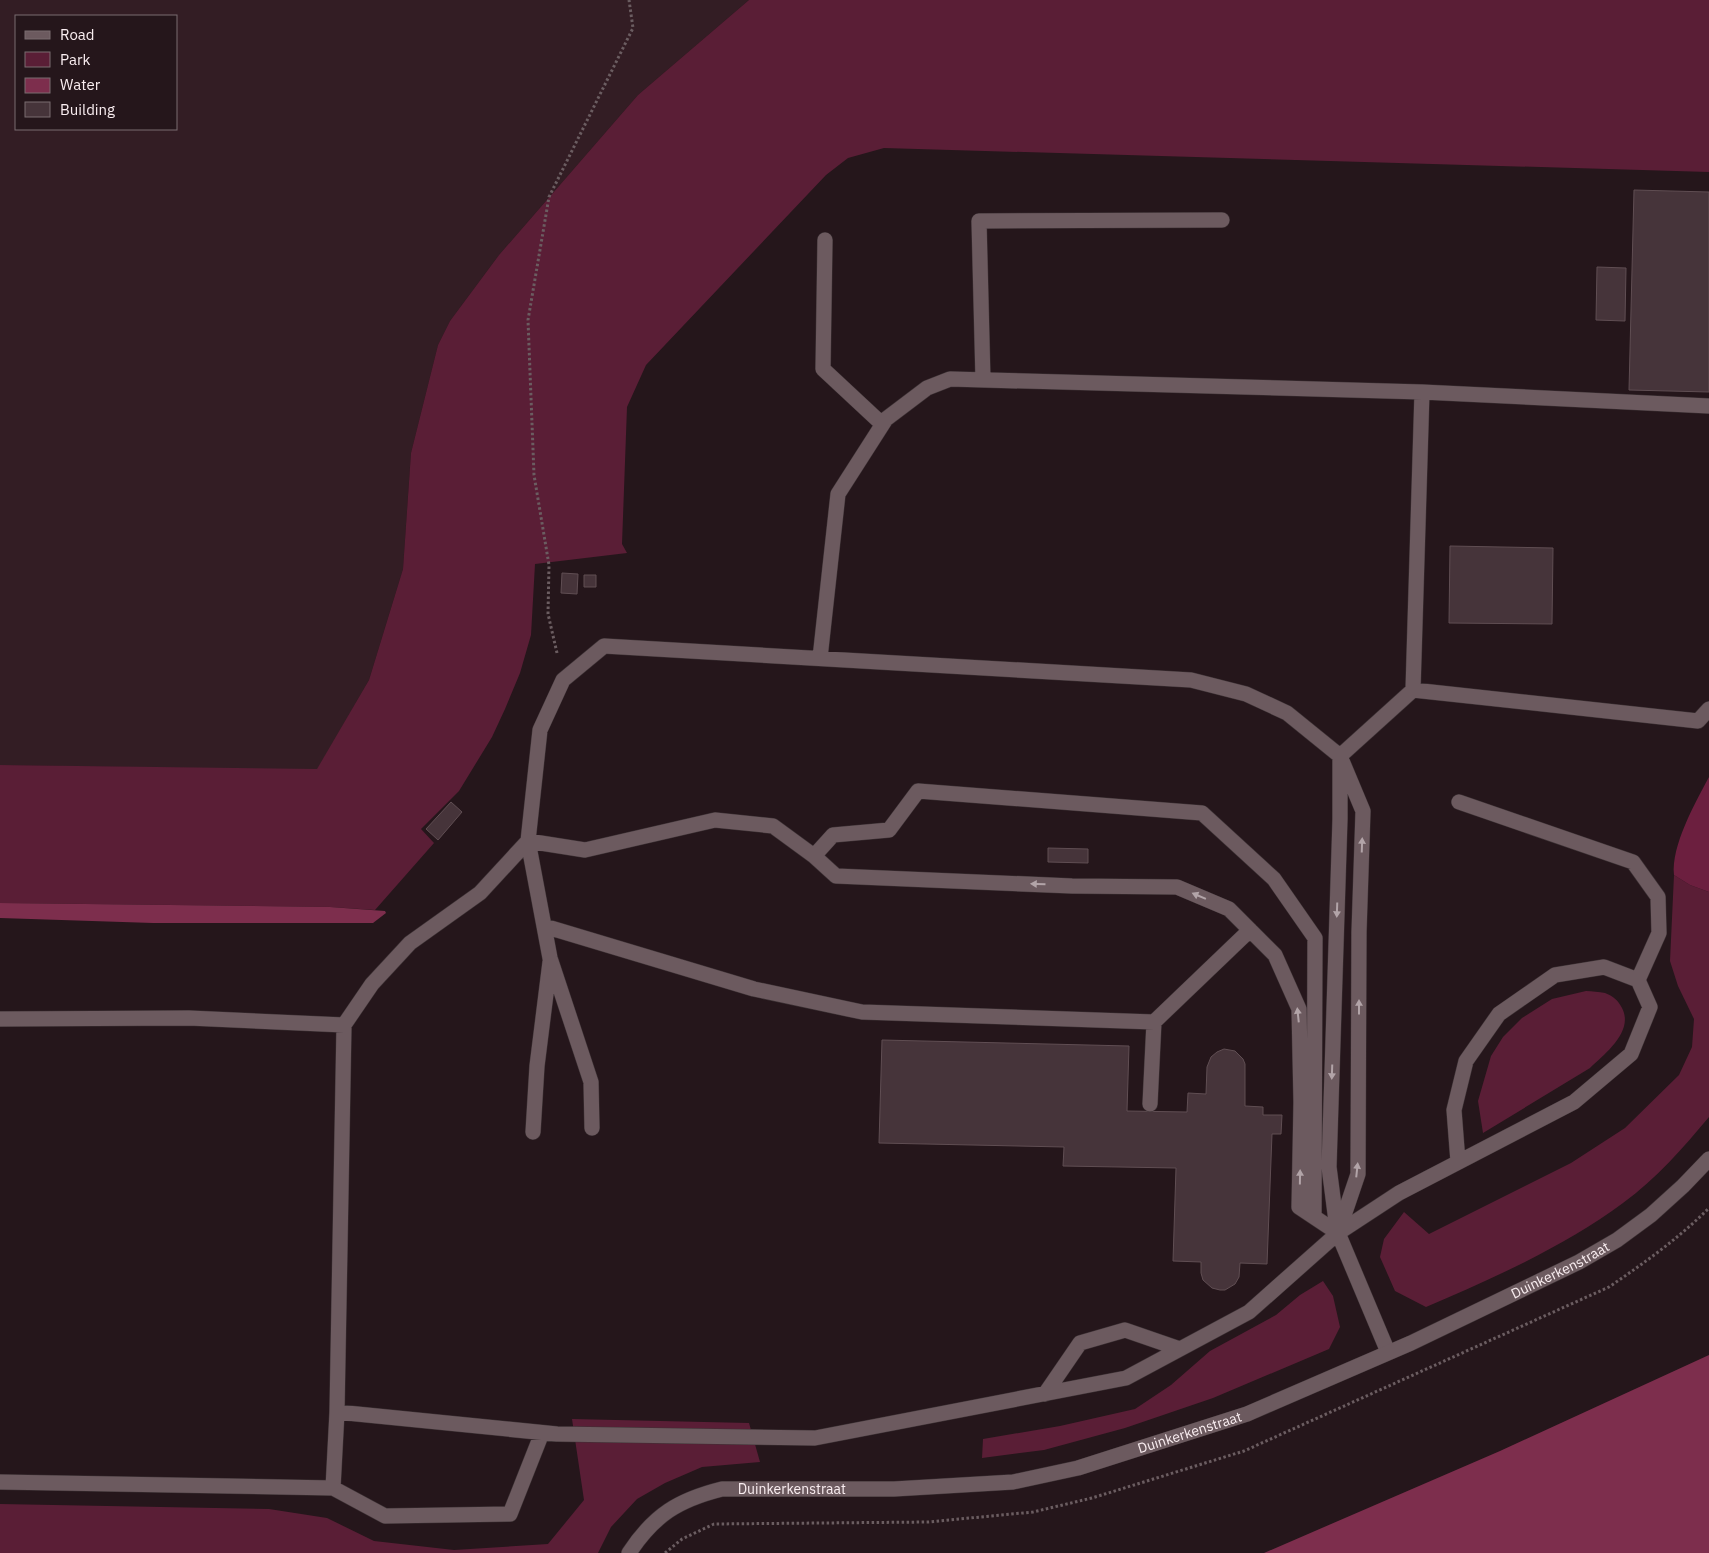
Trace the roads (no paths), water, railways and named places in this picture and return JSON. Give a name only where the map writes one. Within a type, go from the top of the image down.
[{"type":"main road","points":[[983,380],[979,221],[1222,220]]},
{"type":"main road","points":[[825,240],[823,369],[882,424]]},
{"type":"main road","points":[[820,658],[838,494],[886,419],[927,388],[950,379],[1422,392],[1709,406]]},
{"type":"main road","points":[[1388,1352],[1338,1233],[1329,1167],[1340,819],[1340,756],[1413,690],[1422,392]]},
{"type":"main road","points":[[592,1128],[591,1082],[550,958],[528,841],[540,730],[563,680],[604,646],[1191,680],[1246,694],[1287,713],[1340,756],[1363,811],[1359,932],[1358,1174],[1338,1233]]},
{"type":"main road","points":[[1413,690],[1698,721],[1709,709]]},
{"type":"main road","points":[[814,856],[834,835],[889,830],[918,791],[1202,813],[1274,879],[1315,938],[1314,1217]]},
{"type":"main road","points":[[1459,802],[1633,862],[1658,897],[1659,933],[1638,980]]},
{"type":"main road","points":[[528,841],[585,850],[715,820],[774,826],[814,856],[836,876],[1072,886],[1177,887],[1229,909],[1275,955],[1299,1009],[1302,1102],[1299,1207],[1338,1233]]},
{"type":"main road","points":[[333,1488],[337,1412],[344,1025],[372,984],[410,943],[480,893],[528,841]]},
{"type":"main road","points":[[544,926],[754,989],[862,1012],[1154,1022]]},
{"type":"main road","points":[[1150,1104],[1154,1022],[1250,930]]},
{"type":"main road","points":[[533,1132],[537,1066],[550,958]]},
{"type":"main road","points":[[337,1412],[542,1433],[815,1438],[1126,1378],[1248,1312],[1338,1233],[1399,1193],[1574,1102],[1631,1054],[1650,1007],[1638,980],[1604,967],[1555,975],[1499,1014],[1466,1061],[1454,1110],[1458,1162]]},
{"type":"main road","points":[[0,1019],[189,1018],[344,1025]]},
{"type":"main road","name":"Duinkerkenstraat","points":[[629,1553],[641,1534],[674,1506],[697,1495],[722,1489],[894,1488],[1013,1482],[1078,1468],[1247,1414],[1388,1352],[1580,1262],[1616,1240],[1651,1215],[1709,1159]]},
{"type":"main road","points":[[1044,1394],[1080,1343],[1125,1330],[1180,1349]]},
{"type":"main road","points":[[0,1482],[333,1488],[386,1516],[510,1514],[542,1433]]},
{"type":"water","points":[[0,903],[330,907],[385,911],[386,913],[373,923],[153,923],[0,918]]},
{"type":"water","points":[[1709,1355],[1709,1553],[1264,1553],[1500,1451]]}]
